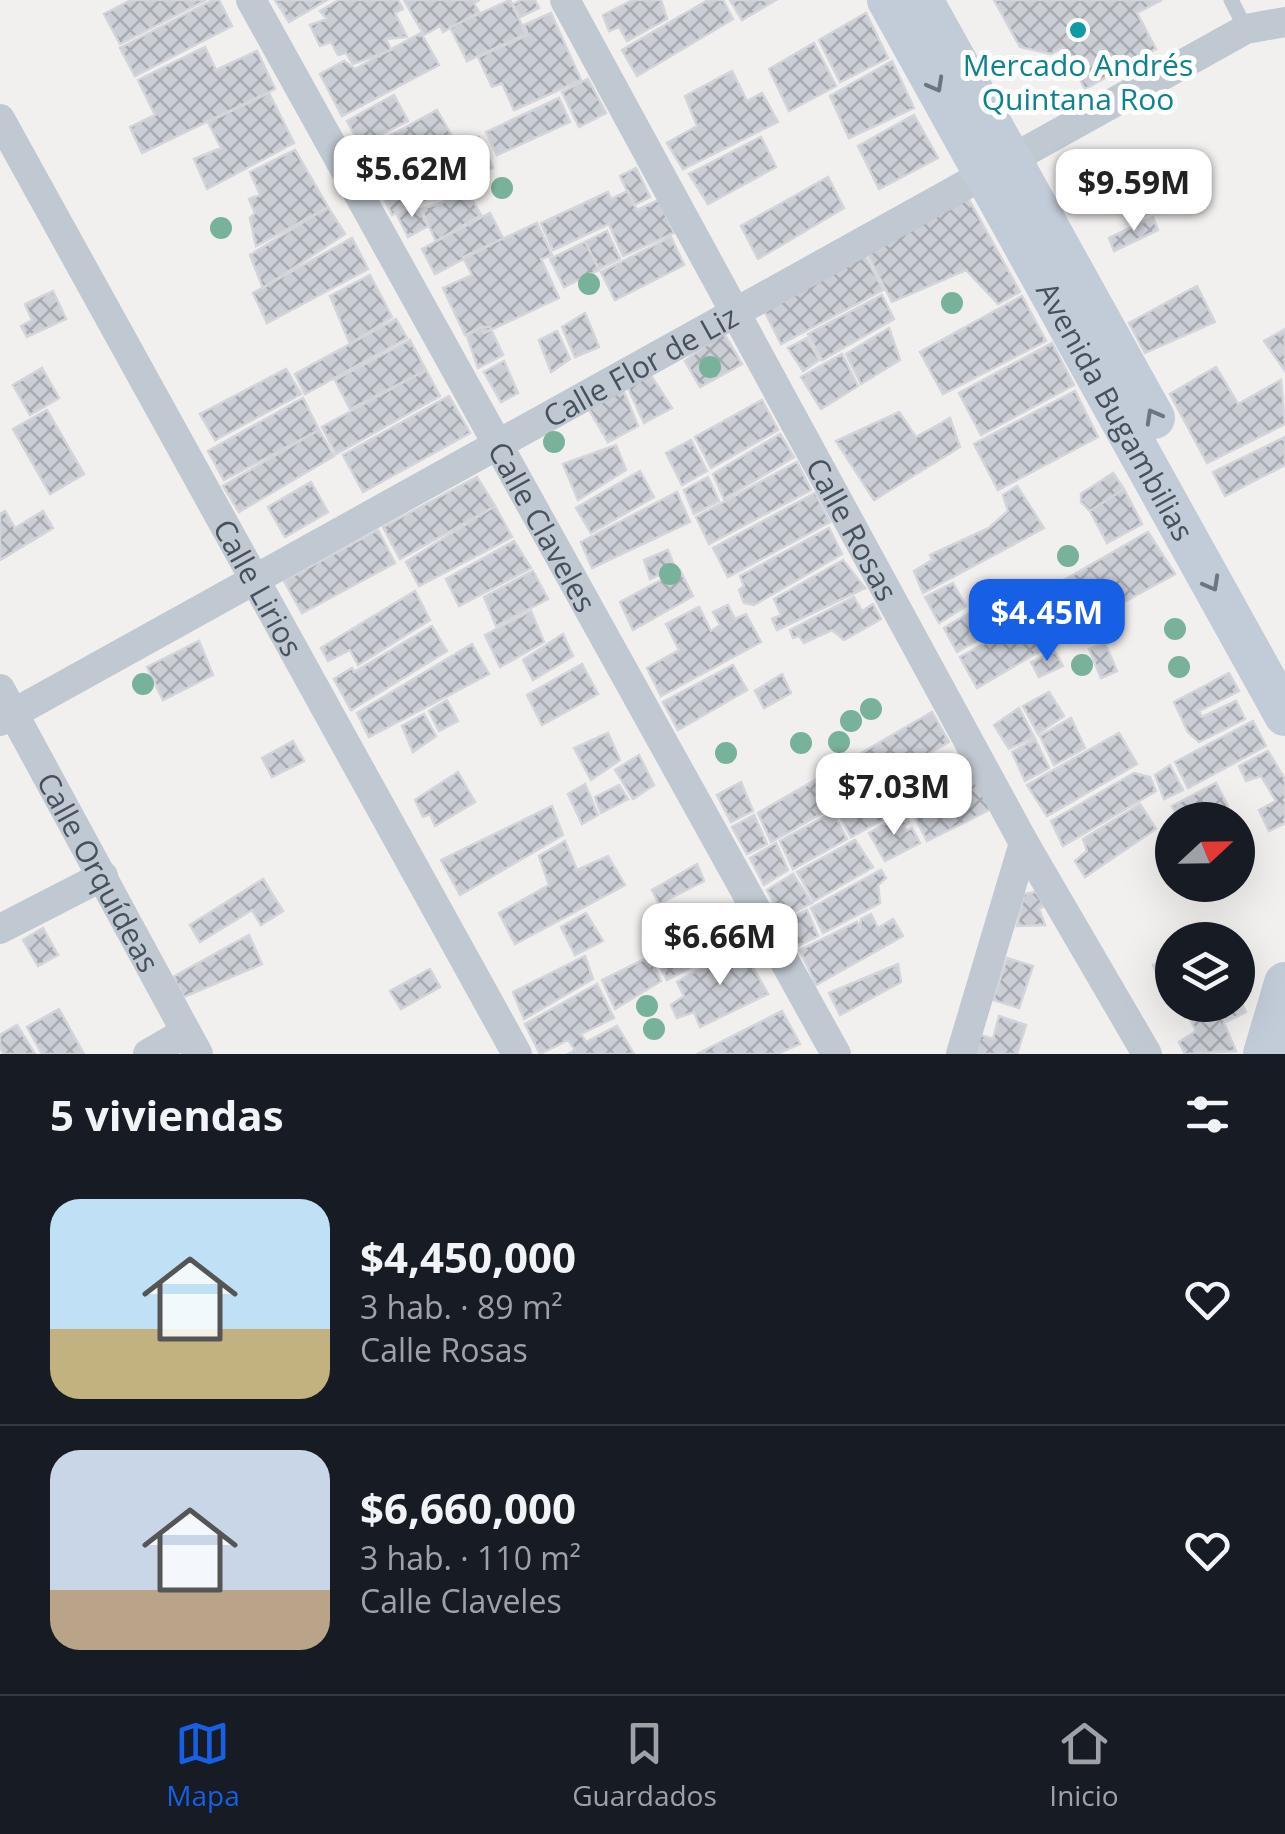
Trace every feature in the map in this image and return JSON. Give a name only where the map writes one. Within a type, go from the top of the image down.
[{"type":"main road","name":"Avenida Bugambilias","points":[[888,0],[999,168],[1285,655]]},
{"type":"main road","name":"Avenida Bugambilias","points":[[922,0],[999,168],[1285,715]]},
{"type":"main road","points":[[1264,1054],[1285,982]]},
{"type":"street","name":"Calle Claveles","points":[[251,0],[836,1054]]},
{"type":"street","name":"Calle Rosas","points":[[564,0],[739,314],[1024,843],[1147,1054]]},
{"type":"street","name":"Calle Flor de Liz","points":[[5,708],[256,581],[1246,29],[1285,22]]},
{"type":"street","name":"Calle Lirios","points":[[0,119],[517,1054]]},
{"type":"street","name":"Calle Orquídeas","points":[[5,708],[103,876],[192,1043]]},
{"type":"street","points":[[961,1054],[1024,843]]},
{"type":"street","points":[[0,929],[103,876]]},
{"type":"street","points":[[148,1054],[192,1043]]},
{"type":"lane","points":[[1231,0],[1246,29]]},
{"type":"building","points":[[131,0],[206,0],[120,44],[104,14]]},
{"type":"building","points":[[219,0],[232,26],[135,76],[120,48]]},
{"type":"building","points":[[275,0],[327,0],[289,22]]},
{"type":"building","points":[[339,0],[398,0],[403,9],[395,13],[407,37],[386,39],[391,50],[353,64],[346,53],[338,55],[331,42],[320,46],[310,25],[327,19],[320,11]]},
{"type":"building","points":[[404,0],[480,0],[474,3],[479,12],[443,32],[440,26],[424,35]]},
{"type":"building","points":[[510,0],[526,34],[467,61],[450,27]]},
{"type":"building","points":[[535,0],[539,8],[520,17],[513,4]]},
{"type":"building","points":[[633,0],[661,0],[667,19],[627,41],[619,27],[609,31],[603,15]]},
{"type":"building","points":[[708,0],[723,0],[733,19],[637,76],[622,50]]},
{"type":"building","points":[[730,0],[776,0],[742,20]]},
{"type":"building","name":"Mercado Andrés Quintana Roo","points":[[994,0],[1162,0],[1137,13],[1156,49],[1085,89],[1063,48],[1051,54],[1020,47]]},
{"type":"building","points":[[551,13],[581,80],[514,110],[502,83],[492,87],[478,57],[528,35],[524,25]]},
{"type":"building","points":[[866,13],[888,58],[840,82],[819,40]]},
{"type":"building","points":[[421,33],[439,65],[342,116],[320,74],[344,61],[355,69]]},
{"type":"building","points":[[814,43],[836,86],[789,111],[769,69]]},
{"type":"building","points":[[205,47],[216,70],[257,51],[275,89],[142,153],[130,127],[155,115],[138,80]]},
{"type":"building","points":[[892,61],[914,108],[849,138],[830,96]]},
{"type":"building","points":[[732,71],[747,101],[762,93],[778,122],[683,169],[667,143],[697,126],[685,96]]},
{"type":"building","points":[[588,79],[606,113],[579,127],[562,92]]},
{"type":"building","points":[[269,93],[294,143],[207,189],[194,159],[221,148],[208,122]]},
{"type":"building","points":[[394,95],[408,121],[360,145],[347,121]]},
{"type":"building","points":[[559,98],[570,122],[497,155],[486,132]]},
{"type":"building","points":[[437,110],[452,136],[377,180],[362,151]]},
{"type":"building","points":[[914,115],[938,158],[879,189],[858,146]]},
{"type":"building","points":[[479,137],[493,168],[392,215],[378,185]]},
{"type":"building","points":[[761,137],[776,167],[708,204],[689,174]]},
{"type":"building","points":[[295,150],[328,207],[256,246],[250,218],[255,213],[249,199],[260,195],[250,172]]},
{"type":"building","points":[[636,168],[650,197],[634,205],[620,176]]},
{"type":"building","points":[[828,177],[844,208],[758,259],[741,226]]},
{"type":"building","points":[[464,185],[481,215],[436,241],[421,209],[450,200],[447,192]]},
{"type":"building","points":[[628,191],[637,210],[659,200],[674,233],[623,256],[609,224],[553,250],[541,223],[608,192],[611,199]]},
{"type":"building","points":[[967,196],[1020,292],[998,304],[966,270],[892,302],[867,253]]},
{"type":"building","points":[[415,203],[428,226],[408,237],[396,213]]},
{"type":"building","points":[[328,207],[345,234],[263,288],[250,255]]},
{"type":"building","points":[[490,213],[503,238],[435,274],[422,249]]},
{"type":"building","points":[[1153,217],[1158,230],[1114,251],[1109,238]]},
{"type":"building","points":[[537,223],[552,255],[541,259],[559,298],[484,333],[481,327],[465,335],[443,288],[472,275],[463,257]]},
{"type":"building","points":[[607,231],[620,259],[599,269],[585,242]]},
{"type":"building","points":[[671,237],[684,265],[615,300],[601,272]]},
{"type":"building","points":[[352,238],[368,269],[267,323],[253,293]]},
{"type":"building","points":[[585,242],[599,270],[564,287],[550,259]]},
{"type":"building","points":[[864,254],[883,290],[781,344],[764,310]]},
{"type":"building","points":[[370,275],[392,317],[350,344],[330,296]]},
{"type":"building","points":[[1197,286],[1215,322],[1145,353],[1129,323]]},
{"type":"building","points":[[53,291],[66,319],[27,337],[21,326],[32,320],[25,304]]},
{"type":"building","points":[[882,295],[894,319],[822,360],[808,334]]},
{"type":"building","points":[[1022,296],[1046,341],[943,394],[920,352]]},
{"type":"building","points":[[585,313],[599,347],[575,357],[562,327]]},
{"type":"building","points":[[396,319],[407,338],[305,394],[295,374]]},
{"type":"building","points":[[481,327],[490,327],[503,355],[478,368],[467,336]]},
{"type":"building","points":[[889,328],[900,360],[861,384],[846,354]]},
{"type":"building","points":[[1285,329],[1285,371],[1264,341]]},
{"type":"building","points":[[557,331],[570,359],[551,372],[539,340]]},
{"type":"building","points":[[723,332],[742,364],[700,387],[685,361]]},
{"type":"building","points":[[807,338],[819,360],[803,371],[788,348]]},
{"type":"building","points":[[410,340],[426,370],[350,409],[335,380]]},
{"type":"building","points":[[1052,343],[1074,385],[981,435],[959,393]]},
{"type":"building","points":[[842,354],[858,386],[821,409],[801,377]]},
{"type":"building","points":[[504,361],[518,393],[501,402],[484,372]]},
{"type":"building","points":[[1216,367],[1238,404],[1281,380],[1285,424],[1207,463],[1170,394]]},
{"type":"building","points":[[42,368],[59,398],[30,415],[13,385]]},
{"type":"building","points":[[286,369],[301,394],[215,440],[200,414]]},
{"type":"building","points":[[426,370],[440,396],[336,454],[322,427]]},
{"type":"building","points":[[650,374],[672,408],[644,423],[628,388]]},
{"type":"building","points":[[623,390],[638,426],[608,442],[588,408]]},
{"type":"building","points":[[1075,391],[1098,437],[998,490],[974,444]]},
{"type":"building","points":[[449,396],[470,433],[363,492],[343,455]]},
{"type":"building","points":[[303,398],[319,430],[224,480],[208,451]]},
{"type":"building","points":[[762,400],[778,430],[711,468],[695,437]]},
{"type":"building","points":[[47,410],[84,474],[50,494],[13,429]]},
{"type":"building","points":[[899,412],[916,437],[950,418],[960,447],[874,500],[836,441]]},
{"type":"building","points":[[319,430],[334,456],[239,512],[223,486]]},
{"type":"building","points":[[780,434],[794,457],[724,499],[713,474]]},
{"type":"building","points":[[1285,437],[1285,465],[1225,496],[1213,472]]},
{"type":"building","points":[[691,440],[707,471],[682,485],[666,453]]},
{"type":"building","points":[[616,445],[626,470],[578,500],[563,464]]},
{"type":"building","points":[[797,462],[811,490],[709,544],[696,517]]},
{"type":"building","points":[[640,471],[654,497],[591,533],[576,508]]},
{"type":"building","points":[[1113,473],[1124,489],[1090,511],[1081,502],[1081,494]]},
{"type":"building","points":[[477,477],[495,506],[400,559],[383,527]]},
{"type":"building","points":[[708,477],[719,501],[694,514],[684,490]]},
{"type":"building","points":[[311,482],[328,512],[285,537],[268,507]]},
{"type":"building","points":[[1017,486],[1044,528],[923,593],[914,571],[932,560],[930,555],[989,528],[1008,511],[1003,495]]},
{"type":"building","points":[[1124,489],[1142,524],[1107,543],[1090,511]]},
{"type":"building","points":[[677,492],[690,522],[592,568],[581,542]]},
{"type":"building","points":[[815,493],[830,522],[728,577],[713,548]]},
{"type":"building","points":[[495,506],[512,537],[419,586],[406,562]]},
{"type":"building","points":[[5,511],[15,528],[43,511],[53,528],[0,560],[0,514]]},
{"type":"building","points":[[829,528],[842,554],[754,605],[744,603],[739,590],[744,586],[740,576]]},
{"type":"building","points":[[378,530],[395,563],[302,613],[284,581]]},
{"type":"building","points":[[1148,532],[1175,574],[1085,623],[1059,583]]},
{"type":"building","points":[[514,541],[531,568],[459,606],[446,579]]},
{"type":"building","points":[[668,550],[675,568],[650,579],[644,560]]},
{"type":"building","points":[[843,560],[865,588],[777,630],[772,619],[781,615],[774,599]]},
{"type":"building","points":[[680,570],[693,596],[633,630],[620,602]]},
{"type":"building","points":[[533,571],[548,599],[496,626],[484,597]]},
{"type":"building","points":[[953,583],[966,606],[939,623],[925,597]]},
{"type":"building","points":[[415,591],[430,620],[358,665],[350,650],[328,661],[321,648]]},
{"type":"building","points":[[854,597],[862,611],[873,604],[881,619],[844,640],[832,630],[804,643],[799,636],[793,638],[790,630]]},
{"type":"building","points":[[991,600],[1003,625],[957,652],[944,628]]},
{"type":"building","points":[[1061,603],[1076,633],[1056,645],[1037,616]]},
{"type":"building","points":[[728,605],[735,619],[746,614],[761,642],[661,696],[647,668],[679,650],[666,624],[699,607],[711,631],[720,625],[713,612]]},
{"type":"building","points":[[531,611],[544,642],[500,667],[485,635]]},
{"type":"building","points":[[1031,618],[1047,647],[977,688],[960,657]]},
{"type":"building","points":[[432,626],[447,651],[351,710],[334,679],[352,668],[354,672]]},
{"type":"building","points":[[563,634],[573,656],[533,680],[523,660]]},
{"type":"building","points":[[199,641],[213,675],[163,700],[147,667]]},
{"type":"building","points":[[1105,643],[1117,671],[1101,678],[1089,649]]},
{"type":"building","points":[[472,644],[489,674],[369,737],[357,713]]},
{"type":"building","points":[[1055,652],[1063,666],[1039,677],[1031,662]]},
{"type":"building","points":[[582,664],[598,694],[542,725],[527,695]]},
{"type":"building","points":[[733,665],[747,690],[678,730],[663,702]]},
{"type":"building","points":[[1229,673],[1239,691],[1199,711],[1202,717],[1236,701],[1245,719],[1199,742],[1188,732],[1174,702]]},
{"type":"building","points":[[782,674],[791,693],[764,708],[755,691]]},
{"type":"building","points":[[1049,692],[1064,716],[1038,734],[1023,706]]},
{"type":"building","points":[[447,700],[458,721],[439,731],[429,711]]},
{"type":"building","points":[[1019,708],[1034,737],[1009,749],[994,725]]},
{"type":"building","points":[[932,712],[949,742],[855,795],[839,766]]},
{"type":"building","points":[[424,714],[436,736],[413,752],[402,726]]},
{"type":"building","points":[[1071,718],[1085,748],[1054,765],[1040,736]]},
{"type":"building","points":[[1253,721],[1266,746],[1188,788],[1175,762]]},
{"type":"building","points":[[608,733],[620,760],[591,780],[574,748]]},
{"type":"building","points":[[1119,733],[1137,764],[1047,816],[1027,785]]},
{"type":"building","points":[[1035,739],[1049,768],[1025,781],[1012,752]]},
{"type":"building","points":[[293,741],[304,761],[272,777],[262,758]]},
{"type":"building","points":[[1268,751],[1285,779],[1285,823],[1269,831],[1259,810],[1276,801],[1261,776],[1246,781],[1239,766]]},
{"type":"building","points":[[639,755],[654,785],[633,799],[615,770]]},
{"type":"building","points":[[1170,765],[1183,790],[1164,799],[1155,775]]},
{"type":"building","points":[[836,768],[851,797],[771,842],[758,813]]},
{"type":"building","points":[[458,772],[475,802],[435,826],[430,814],[423,817],[415,800]]},
{"type":"building","points":[[1134,773],[1150,777],[1156,791],[1063,846],[1051,821]]},
{"type":"building","points":[[980,774],[997,806],[927,841],[911,809]]},
{"type":"building","points":[[741,782],[753,811],[731,822],[717,795]]},
{"type":"building","points":[[888,782],[901,810],[851,837],[836,810]]},
{"type":"building","points":[[1216,783],[1226,802],[1180,802]]},
{"type":"building","points":[[585,784],[598,815],[582,824],[568,794]]},
{"type":"building","points":[[619,785],[628,799],[601,813],[595,797]]},
{"type":"building","points":[[1140,804],[1155,827],[1085,877],[1075,861],[1087,851],[1083,839]]},
{"type":"building","points":[[552,806],[563,835],[460,895],[441,860]]},
{"type":"building","points":[[833,812],[847,839],[793,869],[780,841]]},
{"type":"building","points":[[904,813],[909,822],[904,826],[906,831],[912,828],[920,843],[885,861],[869,833]]},
{"type":"building","points":[[754,815],[767,844],[747,854],[732,827]]},
{"type":"building","points":[[855,840],[873,867],[814,901],[797,872]]},
{"type":"building","points":[[565,841],[577,870],[608,856],[625,885],[515,944],[499,913],[549,885],[539,856]]},
{"type":"building","points":[[776,843],[788,870],[764,885],[750,858]]},
{"type":"building","points":[[697,864],[704,881],[659,904],[652,890]]},
{"type":"building","points":[[881,870],[886,878],[878,885],[880,903],[823,933],[811,908]]},
{"type":"building","points":[[793,874],[812,903],[782,918],[767,890]]},
{"type":"building","points":[[263,879],[283,911],[261,925],[252,910],[200,942],[190,925]]},
{"type":"building","points":[[1036,892],[1044,906],[1039,909],[1045,925],[1017,926],[1024,894]]},
{"type":"building","points":[[807,910],[818,936],[796,947],[784,921]]},
{"type":"building","points":[[586,913],[603,941],[575,955],[561,927]]},
{"type":"building","points":[[724,913],[738,941],[667,980],[654,954]]},
{"type":"building","points":[[871,914],[878,928],[893,919],[903,936],[816,985],[800,950],[857,922],[860,927],[861,919]]},
{"type":"building","points":[[43,928],[58,955],[38,966],[23,940]]},
{"type":"building","points":[[249,935],[262,964],[184,997],[173,977]]},
{"type":"building","points":[[741,946],[768,994],[700,1027],[694,1012],[677,1018],[671,1005],[684,996],[677,982]]},
{"type":"building","points":[[585,956],[593,979],[524,1019],[513,992]]},
{"type":"building","points":[[649,957],[661,981],[615,1009],[602,980]]},
{"type":"building","points":[[1007,958],[1033,966],[1019,1008],[993,1000]]},
{"type":"building","points":[[898,964],[901,982],[840,1015],[829,993]]},
{"type":"building","points":[[430,969],[440,987],[401,1009],[390,991]]},
{"type":"building","points":[[597,984],[614,1018],[581,1034],[586,1042],[617,1026],[634,1054],[568,1054],[575,1050],[568,1040],[540,1054],[525,1024]]},
{"type":"building","points":[[59,1009],[84,1054],[42,1054],[27,1027]]},
{"type":"building","points":[[782,1011],[800,1044],[777,1054],[697,1054]]},
{"type":"building","points":[[999,1016],[1026,1025],[1017,1054],[971,1054],[978,1034],[993,1039]]},
{"type":"building","points":[[1192,1022],[1226,1022],[1236,1051],[1185,1054],[1179,1042],[1196,1031]]},
{"type":"building","points":[[17,1025],[35,1054],[4,1054],[0,1048],[0,1035]]},
{"type":"place","name":"Mercado Andrés Quintana Roo","points":[[1078,30]]}]
